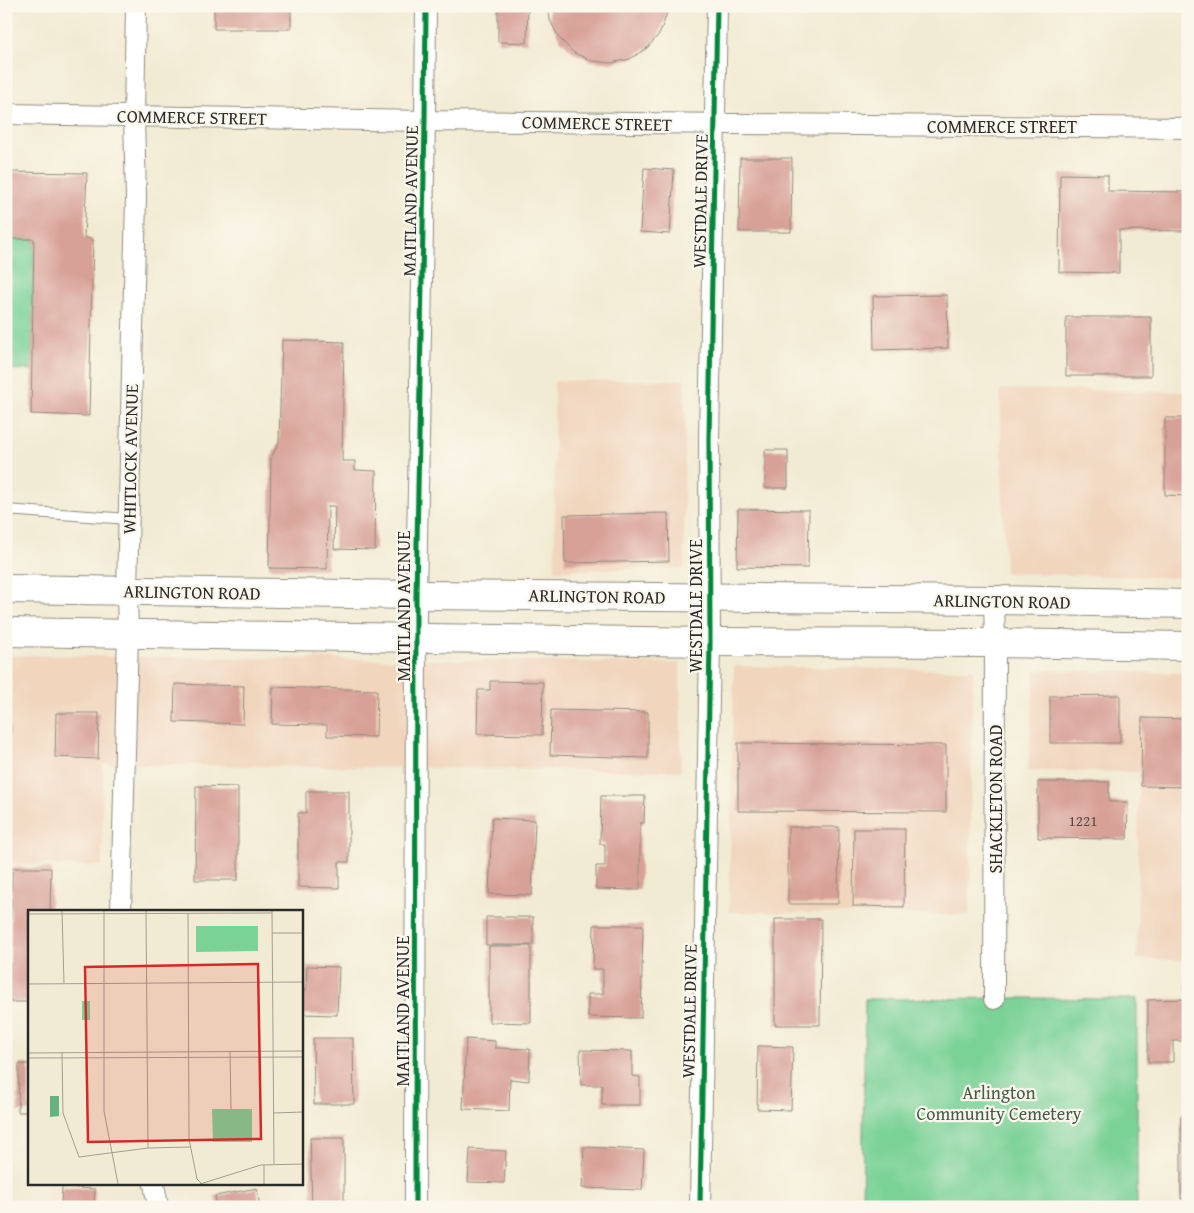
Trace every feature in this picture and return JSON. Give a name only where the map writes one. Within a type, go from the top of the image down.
[{"type":"main road","name":"ARLINGTON ROAD","points":[[6,589],[994,600],[1188,604]]},
{"type":"main road","points":[[6,632],[710,642],[1188,646]]},
{"type":"street","name":"WHITLOCK AVENUE","points":[[121,910],[136,207],[134,116],[136,6]]},
{"type":"street","name":"MAITLAND AVENUE","points":[[415,1207],[416,595],[426,6]]},
{"type":"street","name":"WESTDALE DRIVE","points":[[700,1207],[710,642],[709,439],[717,6]]},
{"type":"street","name":"COMMERCE STREET","points":[[6,114],[425,121],[1188,128]]},
{"type":"street","name":"SHACKLETON ROAD","points":[[994,600],[994,999]]},
{"type":"street","points":[[154,1186],[158,1207]]},
{"type":"lane","points":[[6,510],[129,519]]},
{"type":"shaded area","points":[[685,380],[684,568],[555,570],[554,381]]},
{"type":"shaded area","points":[[1000,389],[1188,392],[1188,578],[1005,573]]},
{"type":"shaded area","points":[[6,655],[680,663],[681,771],[103,764],[102,866],[6,864]]},
{"type":"shaded area","points":[[734,666],[973,670],[969,915],[729,912]]},
{"type":"shaded area","points":[[1035,670],[1188,673],[1188,960],[1137,959],[1139,772],[1028,771]]},
{"type":"green space","points":[[6,239],[34,239],[32,370],[6,369]]},
{"type":"green space","name":"Arlington Community Cemetery","points":[[865,999],[1137,999],[1137,1207],[862,1207]]},
{"type":"building","points":[[214,6],[291,6],[291,29],[214,29]]},
{"type":"building","points":[[498,6],[528,6],[527,43],[498,42]]},
{"type":"building","points":[[548,6],[667,6],[666,16],[660,33],[647,48],[630,59],[611,63],[592,61],[574,53],[559,38],[550,20]]},
{"type":"building","points":[[740,158],[792,158],[791,232],[739,232]]},
{"type":"building","points":[[644,168],[674,170],[670,234],[640,232]]},
{"type":"building","points":[[6,172],[87,173],[84,237],[93,240],[89,416],[31,414],[34,239],[6,239]]},
{"type":"building","points":[[1060,174],[1108,175],[1108,191],[1188,192],[1188,231],[1119,230],[1119,273],[1059,272]]},
{"type":"building","points":[[947,295],[948,348],[874,350],[873,296]]},
{"type":"building","points":[[1066,317],[1151,317],[1151,376],[1066,376]]},
{"type":"building","points":[[282,340],[344,342],[342,461],[355,461],[355,470],[376,471],[375,550],[334,549],[335,506],[328,506],[327,569],[269,568],[271,458],[279,442]]},
{"type":"building","points":[[6,369],[9,369],[9,401],[6,401]]},
{"type":"building","points":[[1165,418],[1188,418],[1188,496],[1165,495]]},
{"type":"building","points":[[765,450],[788,450],[788,488],[765,488]]},
{"type":"building","points":[[738,509],[809,510],[808,568],[737,567]]},
{"type":"building","points":[[668,513],[669,561],[565,563],[564,515]]},
{"type":"building","points":[[490,681],[543,682],[542,735],[477,734],[478,690],[490,690]]},
{"type":"building","points":[[6,682],[8,682],[10,735],[6,735]]},
{"type":"building","points":[[175,684],[244,686],[243,724],[174,722]]},
{"type":"building","points":[[273,687],[377,690],[376,737],[327,736],[327,725],[272,724]]},
{"type":"building","points":[[1120,695],[1120,743],[1050,743],[1050,696]]},
{"type":"building","points":[[551,710],[648,712],[648,758],[550,755]]},
{"type":"building","points":[[56,713],[99,713],[98,759],[55,757]]},
{"type":"building","points":[[1142,718],[1188,719],[1188,787],[1141,786]]},
{"type":"building","points":[[738,743],[946,745],[946,812],[738,811]]},
{"type":"building","points":[[1038,782],[1109,782],[1109,802],[1128,802],[1127,839],[1038,838]]},
{"type":"building","points":[[196,786],[238,787],[238,880],[195,880]]},
{"type":"building","points":[[306,791],[349,791],[349,862],[339,862],[339,888],[298,887],[298,813],[306,813]]},
{"type":"building","points":[[601,796],[645,796],[644,823],[640,823],[640,890],[596,889],[596,866],[605,866],[605,844],[600,844]]},
{"type":"building","points":[[492,818],[535,820],[532,895],[489,894]]},
{"type":"building","points":[[788,827],[839,827],[838,904],[788,904]]},
{"type":"building","points":[[854,829],[905,829],[904,907],[853,906]]},
{"type":"building","points":[[12,868],[51,868],[50,910],[28,910],[28,1002],[9,1002]]},
{"type":"building","points":[[486,917],[533,917],[533,945],[486,945]]},
{"type":"building","points":[[775,919],[821,919],[820,1025],[775,1025]]},
{"type":"building","points":[[594,925],[643,925],[641,1018],[588,1017],[588,994],[603,994],[603,969],[593,969]]},
{"type":"building","points":[[489,946],[531,946],[531,1023],[489,1022]]},
{"type":"building","points":[[307,966],[339,967],[337,1015],[302,1014],[302,990],[306,990]]},
{"type":"building","points":[[1186,976],[1188,976],[1188,990],[1186,990]]},
{"type":"building","points":[[1188,999],[1188,1041],[1173,1041],[1173,1062],[1148,1062],[1148,1000]]},
{"type":"building","points":[[313,1038],[353,1038],[354,1104],[314,1104]]},
{"type":"building","points":[[466,1039],[495,1041],[495,1048],[530,1049],[529,1081],[510,1079],[509,1111],[463,1109]]},
{"type":"building","points":[[758,1046],[793,1047],[791,1110],[757,1109]]},
{"type":"building","points":[[580,1050],[632,1051],[632,1076],[640,1077],[640,1105],[602,1105],[602,1085],[581,1085]]},
{"type":"building","points":[[19,1064],[28,1064],[28,1112],[18,1112]]},
{"type":"building","points":[[1181,1116],[1188,1116],[1188,1198],[1181,1199]]},
{"type":"building","points":[[310,1138],[344,1138],[344,1207],[312,1207]]},
{"type":"building","points":[[584,1147],[644,1150],[642,1190],[582,1188]]},
{"type":"building","points":[[470,1149],[506,1151],[504,1183],[468,1182]]},
{"type":"building","points":[[62,1187],[95,1189],[94,1207],[61,1207]]},
{"type":"building","points":[[257,1188],[260,1207],[217,1207],[215,1196]]},
{"type":"cycle path","points":[[415,1207],[416,595],[426,6]]},
{"type":"cycle path","points":[[700,1207],[710,642],[709,439],[717,6]]}]
